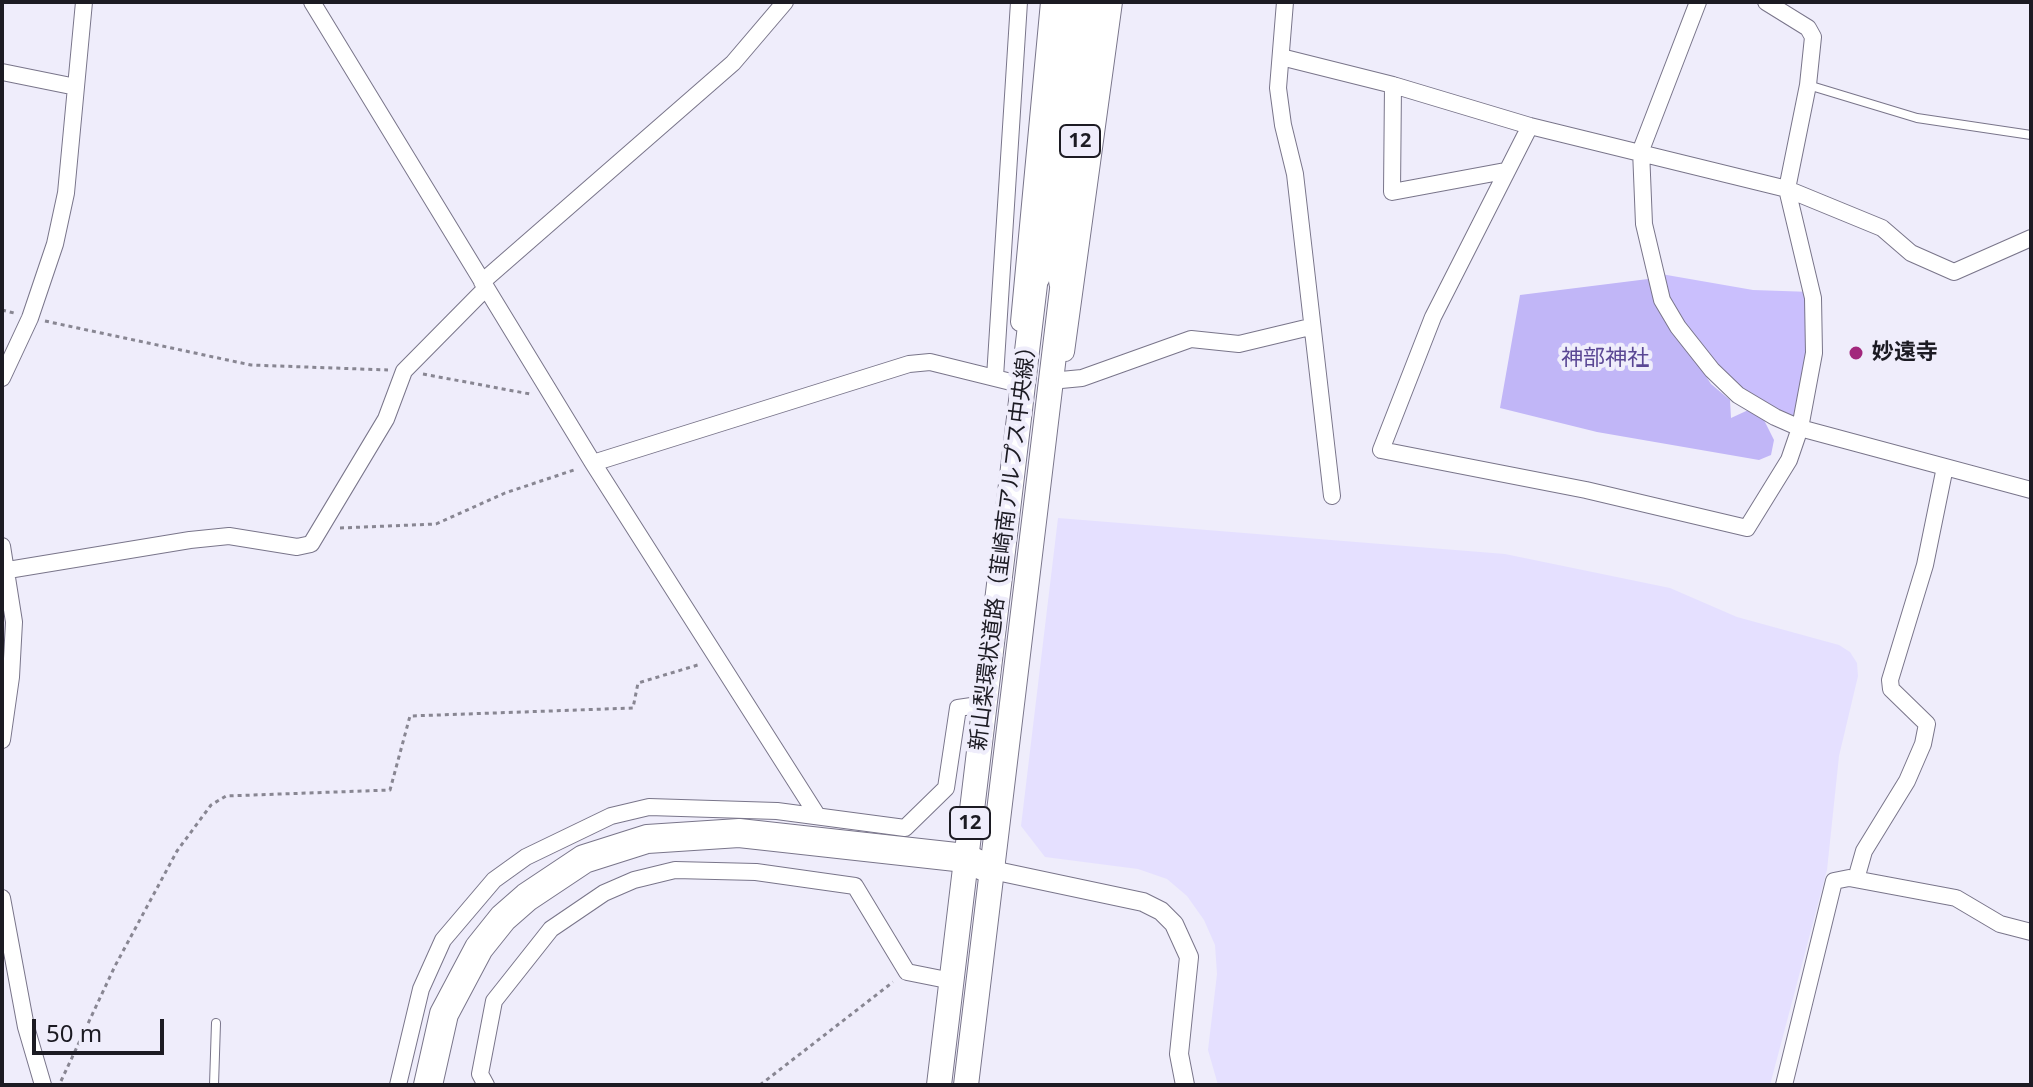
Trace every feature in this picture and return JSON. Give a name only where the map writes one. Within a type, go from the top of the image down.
[{"type":"highway","name":"新山梨環状道路（韮崎南アルプス中央線）","points":[[1050,279],[1069,2]]},
{"type":"highway","name":"新山梨環状道路（韮崎南アルプス中央線）","points":[[1050,279],[1096,2]]},
{"type":"highway","points":[[428,1085],[444,1014],[479,948],[503,918],[527,897],[584,859],[647,839],[739,833],[964,867]]},
{"type":"highway","points":[[445,1085],[459,1018],[473,986],[493,955],[518,925],[549,899],[582,878],[615,864],[680,851],[737,848],[992,870]]},
{"type":"main road","name":"新山梨環状道路（韮崎南アルプス中央線）","points":[[939,1085],[1002,560],[1050,279]]},
{"type":"main road","name":"新山梨環状道路（韮崎南アルプス中央線）","points":[[966,1085],[1021,628],[1050,279]]},
{"type":"street","points":[[2,378],[30,318],[55,244],[66,193],[84,2]]},
{"type":"street","points":[[312,2],[593,463],[817,815]]},
{"type":"street","points":[[5,570],[229,536],[297,547],[311,544],[386,419],[404,371],[484,285],[733,63],[785,2]]},
{"type":"street","points":[[995,377],[1019,2]]},
{"type":"street","points":[[1002,560],[1050,2]]},
{"type":"street","points":[[1021,628],[1079,272],[1113,2]]},
{"type":"street","points":[[1285,2],[1278,88],[1295,174],[1310,327],[1332,496]]},
{"type":"street","points":[[1698,2],[1641,150],[1644,224],[1662,300],[1678,327],[1712,370],[1738,395],[1800,428],[2031,490]]},
{"type":"street","points":[[1530,126],[1433,317],[1381,450],[1586,490],[1747,528],[1789,460],[1800,428],[1814,353],[1813,298],[1787,189],[1808,85],[1813,37],[1808,28],[1766,2]]},
{"type":"street","points":[[1281,57],[1393,85],[1530,126],[1641,150],[1787,189],[1882,228],[1911,253],[1954,272],[2031,238]]},
{"type":"street","points":[[2,72],[76,87]]},
{"type":"street","points":[[1393,85],[1392,192],[1505,171]]},
{"type":"street","points":[[1061,380],[1082,378],[1191,339],[1239,344],[1310,327]]},
{"type":"street","points":[[593,463],[909,364],[930,362],[1015,383]]},
{"type":"street","points":[[1856,879],[1864,851],[1907,781],[1923,744],[1927,724],[1891,689],[1890,680],[1925,565],[1945,467]]},
{"type":"street","points":[[2,546],[14,622],[11,677],[2,740]]},
{"type":"street","points":[[398,1085],[421,989],[443,940],[494,880],[526,857],[611,816],[649,807],[817,815],[905,828],[946,788],[958,708],[985,704]]},
{"type":"street","points":[[485,1084],[480,1074],[494,1001],[551,929],[577,908],[634,880],[675,870],[801,876],[855,886],[907,972],[952,981]]},
{"type":"street","points":[[992,870],[1143,902],[1161,911],[1174,924],[1189,957],[1179,1054],[1185,1085]]},
{"type":"street","points":[[1784,1085],[1829,889],[1834,881],[1856,879],[1956,898],[2000,924],[2031,932]]},
{"type":"street","points":[[2,898],[26,1027],[43,1085]]},
{"type":"lane","points":[[1808,85],[1917,118],[2031,135]]},
{"type":"lane","points":[[214,1085],[216,1023]]},
{"type":"path","points":[[30,318],[251,365],[404,371],[553,398]]},
{"type":"path","points":[[320,529],[436,524],[505,493],[593,463]]},
{"type":"path","points":[[60,1085],[115,966],[177,851],[211,805],[226,796],[390,790],[410,716],[633,708],[638,683],[718,660]]},
{"type":"path","points":[[760,1085],[907,972]]},
{"type":"shaded area","points":[[1661,274],[1753,290],[1812,292],[1800,428],[1769,414],[1678,327]]},
{"type":"shaded area","points":[[1058,518],[1505,554],[1670,588],[1737,617],[1839,645],[1850,652],[1857,663],[1858,676],[1839,756],[1827,870],[1770,1085],[1218,1085],[1208,1050],[1217,974],[1215,945],[1204,920],[1187,896],[1167,879],[1138,869],[1045,857],[1021,826]]},
{"type":"green space","name":"神部神社","points":[[1648,279],[1655,298],[1711,384],[1730,400],[1731,418],[1757,406],[1774,440],[1771,455],[1759,460],[1597,432],[1500,408],[1520,295]]},
{"type":"place","name":"妙遠寺","points":[[1856,353]]}]
